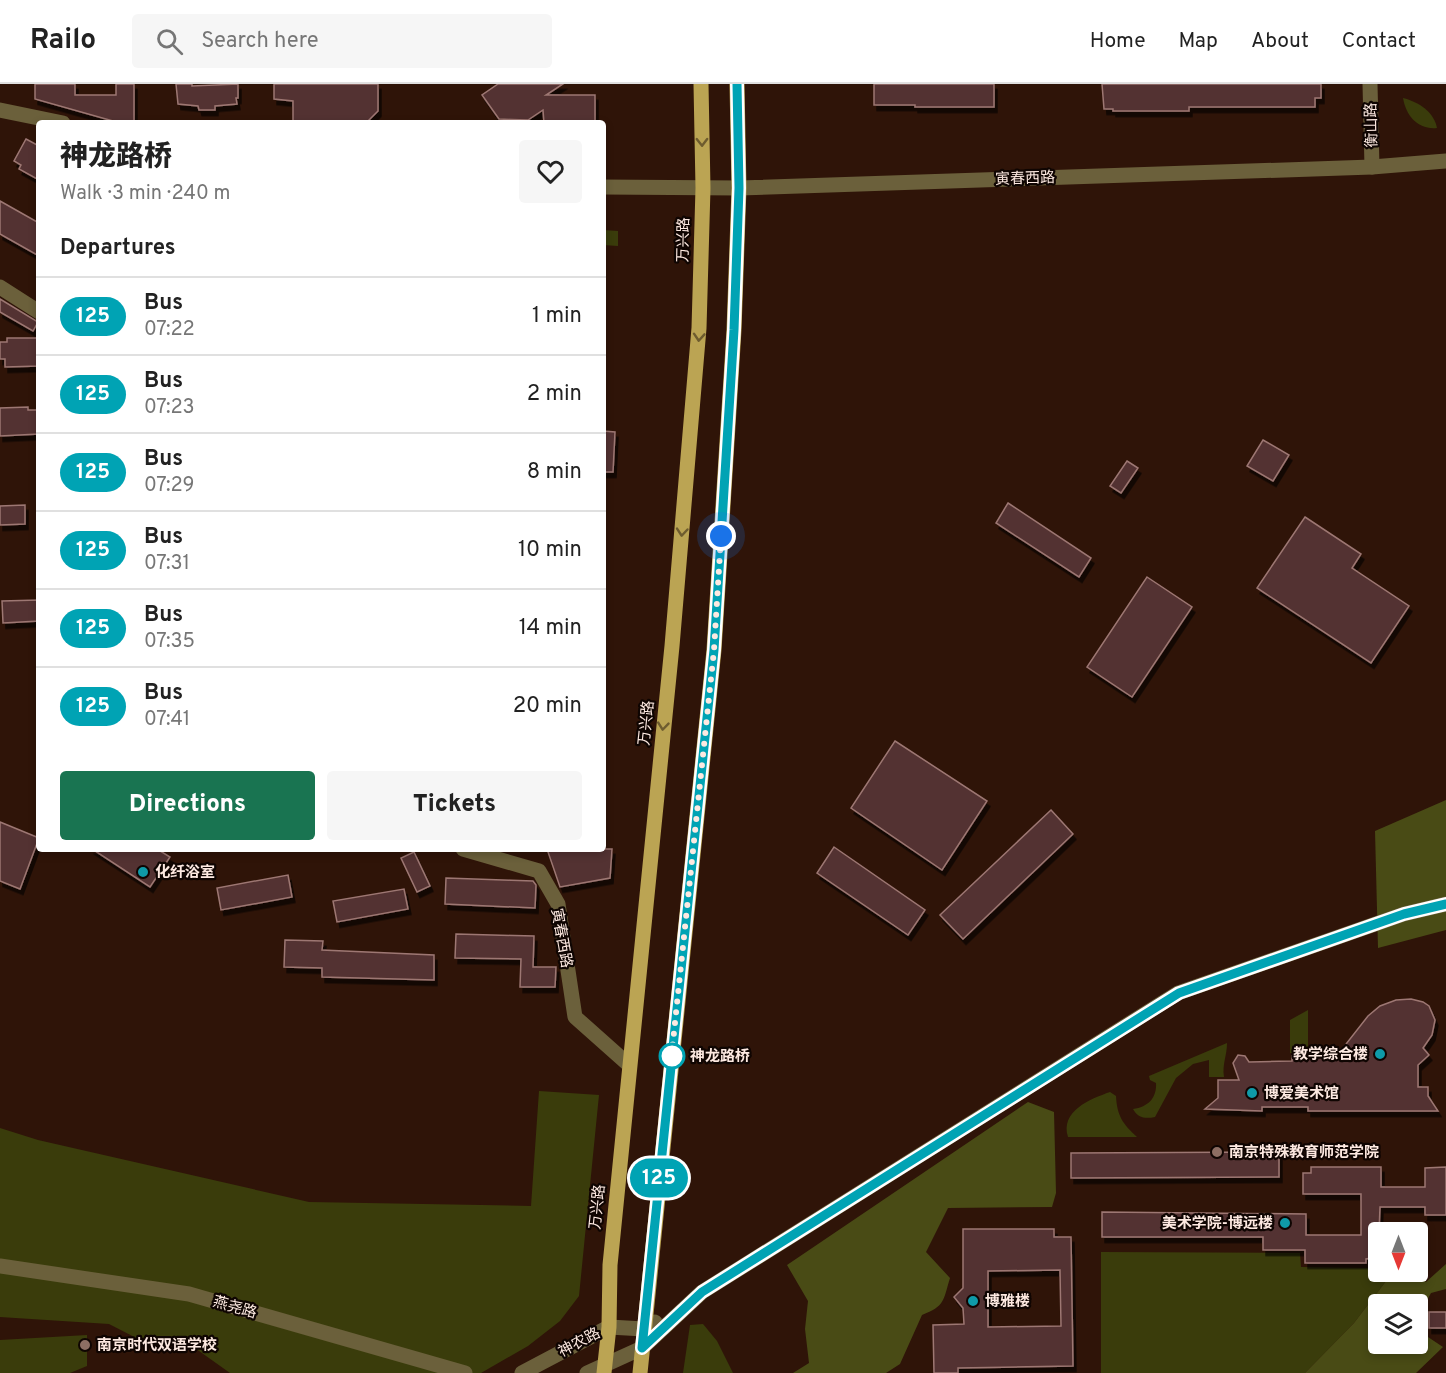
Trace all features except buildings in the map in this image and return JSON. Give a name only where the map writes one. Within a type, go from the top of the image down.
[{"type":"main road","name":"万兴路","points":[[604,1369],[609,1327],[610,1265],[686,489],[699,328],[703,188],[702,84]]},
{"type":"main road","points":[[640,1373],[714,650],[734,330],[739,188],[736,84]]},
{"type":"street","name":"衡山路","points":[[1370,84],[1372,166]]},
{"type":"street","points":[[0,110],[48,120]]},
{"type":"street","name":"寅春西路","points":[[606,187],[739,188],[1372,166],[1446,161]]},
{"type":"street","points":[[0,287],[36,310]]},
{"type":"street","name":"寅春西路","points":[[473,852],[539,871],[558,904],[575,1017],[629,1065]]},
{"type":"street","name":"神农路","points":[[522,1373],[609,1327],[644,1329],[1179,993],[1404,914],[1446,904]]},
{"type":"street","name":"燕尧路","points":[[0,1266],[189,1294],[465,1373]]},
{"type":"street","name":"神农路","points":[[587,1373],[604,1369],[642,1348],[702,1292]]},
{"type":"shaded area","points":[[1403,98],[1425,109],[1433,117],[1437,128],[1424,127],[1414,120],[1407,111]]},
{"type":"shaded area","points":[[606,230],[618,231],[618,246],[606,245]]},
{"type":"shaded area","points":[[1446,800],[1446,930],[1378,948],[1375,831]]},
{"type":"shaded area","points":[[1308,1010],[1308,1053],[1290,1053],[1290,1020]]},
{"type":"shaded area","points":[[1227,1043],[1224,1077],[1209,1077],[1209,1060],[1193,1064],[1176,1078],[1155,1117],[1142,1117],[1135,1112],[1133,1109],[1147,1104],[1155,1093],[1156,1083],[1150,1080],[1149,1076]]},
{"type":"shaded area","points":[[539,1091],[599,1095],[579,1296],[560,1321],[528,1346],[481,1373],[230,1373],[192,1346],[148,1344],[109,1324],[0,1317],[0,1128],[38,1140],[309,1202],[531,1206]]},
{"type":"shaded area","points":[[1110,1092],[1116,1096],[1122,1119],[1137,1137],[1068,1137],[1068,1120],[1072,1113],[1086,1102]]},
{"type":"shaded area","points":[[1028,1102],[1054,1112],[1056,1193],[1052,1207],[948,1208],[926,1252],[950,1278],[946,1292],[942,1302],[935,1309],[922,1315],[900,1364],[886,1373],[793,1373],[809,1363],[805,1329],[808,1301],[787,1265]]},
{"type":"shaded area","points":[[1101,1252],[1300,1253],[1301,1267],[1368,1268],[1368,1282],[1385,1282],[1376,1294],[1368,1294],[1368,1305],[1354,1323],[1305,1373],[1101,1373]]},
{"type":"shaded area","points":[[1446,1264],[1446,1289],[1431,1293],[1428,1298],[1428,1294],[1376,1294],[1385,1282],[1428,1282]]},
{"type":"shaded area","points":[[1368,1305],[1368,1354],[1428,1354],[1428,1337],[1443,1347],[1416,1373],[1305,1373],[1354,1323]]},
{"type":"shaded area","points":[[703,1324],[717,1341],[733,1373],[683,1373],[690,1325]]},
{"type":"shaded area","points":[[87,1335],[87,1366],[70,1373],[0,1373],[0,1340]]},
{"type":"bus line","name":"125","points":[[737,84],[739,188],[734,330],[714,650],[642,1348],[702,1292],[1179,993],[1404,914],[1446,904]]},
{"type":"place","name":"化纤浴室","points":[[143,872]]},
{"type":"place","name":"教学综合楼","points":[[1380,1054]]},
{"type":"place","name":"神龙路桥","points":[[672,1056]]},
{"type":"place","name":"博爱美术馆","points":[[1252,1093]]},
{"type":"place","name":"南京特殊教育师范学院","points":[[1217,1152]]},
{"type":"place","name":"美术学院-博远楼","points":[[1285,1223]]},
{"type":"place","name":"博雅楼","points":[[973,1301]]},
{"type":"place","name":"南京时代双语学校","points":[[85,1345]]},
{"type":"route","points":[[672,1056],[671,1061],[714,650],[721,536]]}]
